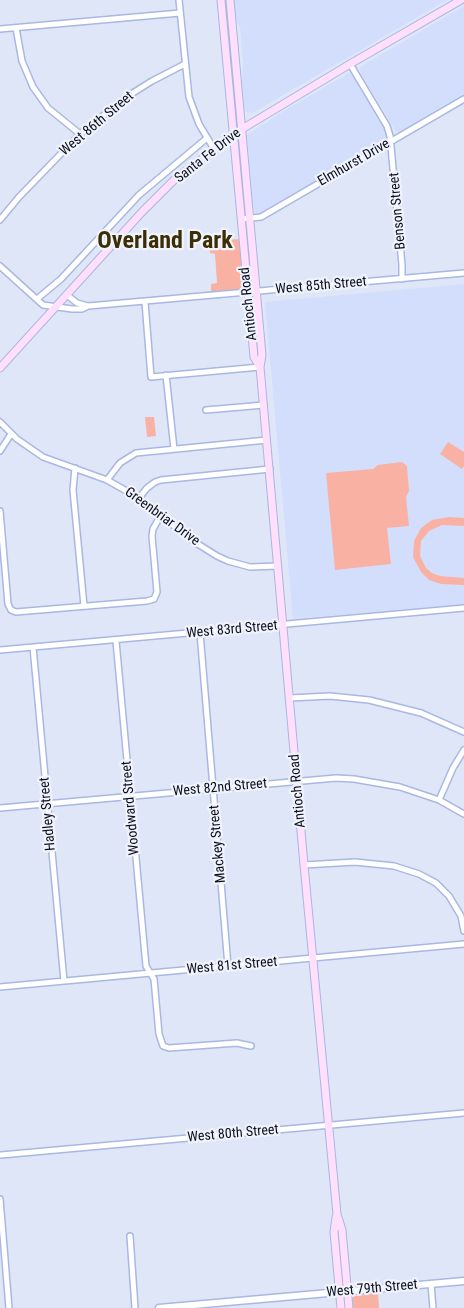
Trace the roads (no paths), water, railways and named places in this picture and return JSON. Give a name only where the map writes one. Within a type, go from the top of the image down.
[{"type":"main road","name":"Antioch Road","points":[[221,0],[247,293],[254,357],[260,367]]},
{"type":"main road","name":"Antioch Road","points":[[230,0],[262,355],[260,367],[304,865],[328,1126],[337,1214],[342,1230],[349,1308]]},
{"type":"main road","name":"Santa Fe Drive","points":[[0,368],[142,212],[176,179],[234,134],[461,0]]},
{"type":"main road","name":"Antioch Road","points":[[337,1214],[334,1232],[341,1308]]},
{"type":"street","points":[[179,0],[189,97],[193,109],[214,149]]},
{"type":"street","points":[[0,29],[180,13]]},
{"type":"street","points":[[16,28],[22,61],[33,87],[48,108],[80,134]]},
{"type":"street","name":"West 86th Street","points":[[0,220],[19,197],[80,134],[128,96],[185,64]]},
{"type":"street","name":"Benson Street","points":[[350,64],[387,126],[394,170],[402,279]]},
{"type":"street","name":"Elmhurst Drive","points":[[241,219],[261,216],[464,99]]},
{"type":"street","points":[[37,300],[61,279],[139,195],[207,138]]},
{"type":"street","points":[[0,265],[43,305],[55,308]]},
{"type":"street","name":"West 85th Street","points":[[55,308],[77,309],[88,306],[464,273]]},
{"type":"street","points":[[67,294],[77,303],[88,306]]},
{"type":"street","points":[[145,302],[151,377],[260,367]]},
{"type":"street","points":[[166,376],[174,449]]},
{"type":"street","points":[[206,410],[264,404]]},
{"type":"street","name":"Greenbriar Drive","points":[[0,422],[11,434],[43,457],[108,480],[139,498],[193,541],[228,561],[250,567],[278,566]]},
{"type":"street","points":[[0,451],[11,434]]},
{"type":"street","points":[[108,480],[120,463],[127,457],[145,451],[267,440]]},
{"type":"street","points":[[74,468],[73,490],[84,606]]},
{"type":"street","points":[[139,498],[147,488],[161,480],[270,469]]},
{"type":"street","points":[[0,511],[8,604],[11,610],[16,612],[147,601],[154,598],[157,592],[152,536],[153,529],[161,515]]},
{"type":"street","name":"West 83rd Street","points":[[0,650],[464,608]]},
{"type":"street","name":"Mackey Street","points":[[200,633],[228,966]]},
{"type":"street","name":"Woodward Street","points":[[116,641],[146,966],[154,979],[159,1034],[163,1046],[169,1048],[237,1043],[251,1046]]},
{"type":"street","name":"Hadley Street","points":[[33,647],[64,980]]},
{"type":"street","points":[[290,698],[330,696],[369,700],[421,713],[464,732]]},
{"type":"street","points":[[439,800],[453,768],[464,750]]},
{"type":"street","name":"West 82nd Street","points":[[0,808],[336,778],[364,780],[400,787],[439,800],[464,814]]},
{"type":"street","points":[[304,865],[356,862],[394,866],[419,874],[436,883],[449,896],[461,916],[464,931]]},
{"type":"street","name":"West 81st Street","points":[[0,987],[464,944]]},
{"type":"street","name":"West 80th Street","points":[[0,1155],[464,1113]]},
{"type":"street","points":[[0,1199],[10,1308]]},
{"type":"street","points":[[130,1236],[135,1308]]},
{"type":"street","name":"West 79th Street","points":[[159,1308],[464,1281]]},
{"type":"street","points":[[431,1284],[433,1308]]},
{"type":"district","name":"Overland Park","points":[[165,242]]}]
